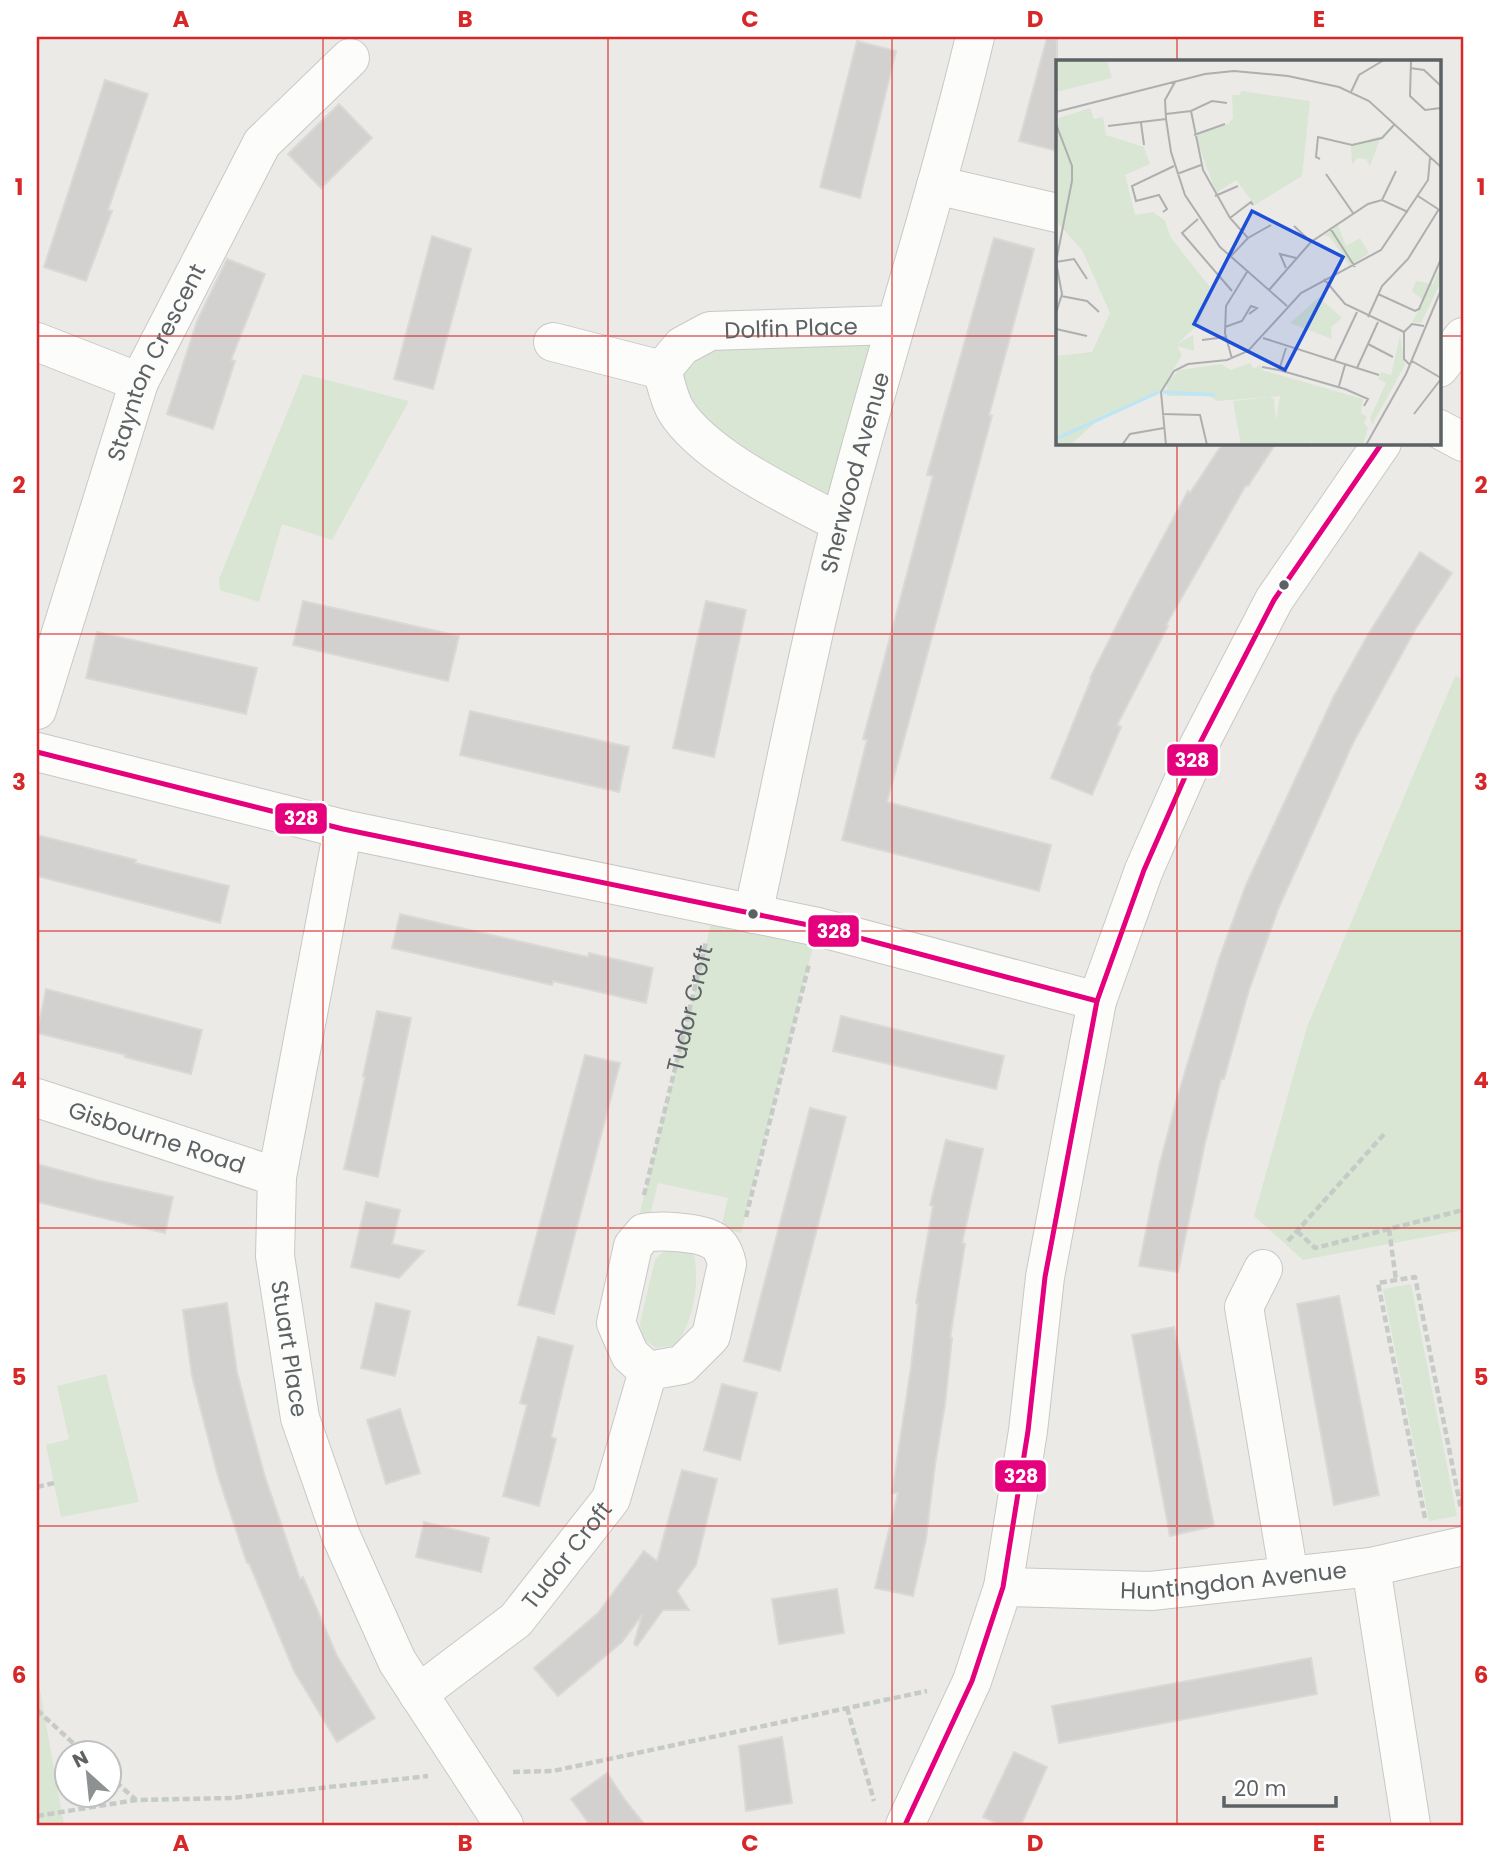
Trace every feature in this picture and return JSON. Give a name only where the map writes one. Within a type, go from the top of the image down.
[{"type":"street","name":"Sherwood Avenue","points":[[753,914],[840,523],[975,37]]},
{"type":"street","name":"Staynton Crescent","points":[[37,710],[139,382],[262,143],[350,58]]},
{"type":"street","points":[[936,185],[1056,213]]},
{"type":"street","name":"Dolfin Place","points":[[662,370],[682,346],[710,331],[894,325]]},
{"type":"street","points":[[1440,367],[1463,337]]},
{"type":"street","points":[[37,342],[139,382]]},
{"type":"street","points":[[553,342],[662,370],[675,410],[693,432],[716,451],[840,523]]},
{"type":"street","points":[[1440,430],[1463,442]]},
{"type":"street","points":[[891,1819],[972,1681],[1003,1587],[1028,1431],[1045,1277],[1097,1001],[1144,870],[1199,745],[1236,672],[1274,600],[1381,444]]},
{"type":"street","points":[[37,752],[343,829],[818,927],[1097,1001]]},
{"type":"street","name":"Stuart Place","points":[[343,829],[277,1177],[275,1256],[300,1418],[341,1536],[397,1661],[504,1825]]},
{"type":"street","name":"Gisbourne Road","points":[[37,1098],[277,1177]]},
{"type":"street","points":[[664,1229],[713,1240],[725,1253],[727,1264],[711,1336],[682,1365],[648,1371],[630,1355],[616,1323],[633,1247],[644,1233],[664,1229]]},
{"type":"street","points":[[1264,1269],[1244,1307],[1289,1576]]},
{"type":"street","name":"Tudor Croft","points":[[418,1694],[516,1620],[611,1499],[648,1371]]},
{"type":"street","name":"Huntingdon Avenue","points":[[1003,1587],[1151,1591],[1371,1567],[1448,1549]]},
{"type":"street","points":[[1371,1567],[1411,1825]]},
{"type":"path","name":"Tudor Croft","points":[[644,1233],[640,1212],[715,907]]},
{"type":"path","points":[[725,1253],[741,1234],[818,927]]},
{"type":"path","points":[[1264,1269],[1386,1132]]},
{"type":"path","points":[[1297,1231],[1315,1248],[1463,1210]]},
{"type":"path","points":[[1389,1229],[1396,1280]]},
{"type":"path","points":[[1448,1549],[1378,1283],[1415,1277],[1463,1520]]},
{"type":"path","points":[[37,1487],[54,1483]]},
{"type":"path","points":[[553,1771],[972,1681]]},
{"type":"path","points":[[847,1707],[891,1819]]},
{"type":"path","points":[[37,1710],[70,1740]]},
{"type":"path","points":[[37,1816],[136,1800],[232,1798],[468,1772]]},
{"type":"path","points":[[122,1788],[136,1800]]},
{"type":"green space","points":[[894,325],[840,523],[675,410],[682,346]]},
{"type":"green space","points":[[303,374],[409,401],[332,540],[282,524],[259,602],[220,590],[219,579]]},
{"type":"green space","points":[[1455,676],[1463,679],[1463,1230],[1303,1260],[1254,1216],[1307,1027]]},
{"type":"green space","points":[[715,907],[818,927],[741,1233],[721,1228],[728,1198],[658,1183],[650,1215],[640,1212]]},
{"type":"green space","points":[[679,1248],[694,1255],[694,1302],[687,1325],[676,1345],[656,1348],[643,1339],[640,1323],[655,1260],[665,1250]]},
{"type":"green space","points":[[1411,1284],[1457,1516],[1429,1521],[1383,1289]]},
{"type":"green space","points":[[106,1374],[139,1502],[61,1517],[46,1445],[69,1439],[57,1386]]},
{"type":"green space","points":[[37,1673],[52,1757],[52,1810],[61,1810],[64,1825],[37,1825]]},
{"type":"building","points":[[1047,38],[1057,40],[1056,151],[1019,141]]},
{"type":"building","points":[[857,41],[896,51],[860,198],[820,187]]},
{"type":"building","points":[[105,80],[148,94],[108,210],[112,211],[86,281],[44,267]]},
{"type":"building","points":[[339,104],[372,138],[321,188],[288,154]]},
{"type":"building","points":[[432,236],[471,249],[433,389],[394,379]]},
{"type":"building","points":[[994,238],[1034,249],[989,415],[992,416],[887,802],[1051,845],[1039,891],[842,840],[867,740],[863,739],[933,476],[927,475]]},
{"type":"building","points":[[227,259],[265,274],[231,360],[235,361],[213,429],[167,414],[197,321]]},
{"type":"building","points":[[1222,444],[1275,444],[1248,486],[1246,485],[1166,625],[1168,626],[1117,725],[1121,727],[1092,795],[1051,778],[1090,678],[1188,491],[1190,493]]},
{"type":"building","points":[[1420,552],[1452,573],[1416,628],[1353,743],[1279,907],[1249,990],[1224,1079],[1221,1079],[1178,1272],[1139,1266],[1159,1167],[1176,1102],[1219,959],[1246,885],[1334,696],[1369,633]]},
{"type":"building","points":[[303,601],[459,636],[448,681],[293,645]]},
{"type":"building","points":[[706,601],[746,610],[714,757],[673,748]]},
{"type":"building","points":[[97,632],[257,668],[246,714],[86,678]]},
{"type":"building","points":[[470,711],[629,747],[619,792],[460,755]]},
{"type":"building","points":[[37,835],[229,886],[220,923],[37,876]]},
{"type":"building","points":[[400,914],[588,957],[589,953],[653,968],[646,1003],[553,981],[552,985],[392,948]]},
{"type":"building","points":[[46,989],[202,1030],[191,1074],[37,1033]]},
{"type":"building","points":[[377,1011],[411,1018],[378,1177],[344,1169]]},
{"type":"building","points":[[841,1016],[1004,1056],[996,1089],[833,1051]]},
{"type":"building","points":[[585,1055],[620,1063],[554,1314],[518,1305]]},
{"type":"building","points":[[810,1108],[846,1117],[780,1371],[744,1361]]},
{"type":"building","points":[[946,1140],[983,1149],[962,1243],[965,1244],[950,1338],[945,1404],[926,1539],[913,1596],[875,1588],[898,1493],[892,1493],[911,1367],[916,1303],[933,1206],[930,1205]]},
{"type":"building","points":[[37,1164],[173,1197],[165,1233],[37,1202]]},
{"type":"building","points":[[366,1202],[400,1210],[392,1244],[424,1251],[399,1278],[351,1267]]},
{"type":"building","points":[[1339,1296],[1379,1495],[1334,1505],[1297,1304]]},
{"type":"building","points":[[227,1303],[237,1372],[251,1426],[265,1477],[300,1579],[303,1577],[337,1656],[375,1718],[337,1742],[294,1671],[247,1563],[218,1476],[192,1376],[183,1310]]},
{"type":"building","points":[[376,1303],[410,1311],[395,1376],[361,1368]]},
{"type":"building","points":[[1174,1327],[1214,1526],[1170,1536],[1132,1335]]},
{"type":"building","points":[[538,1337],[573,1346],[551,1437],[556,1439],[539,1506],[503,1496],[527,1405],[520,1403]]},
{"type":"building","points":[[722,1384],[757,1393],[740,1460],[704,1450]]},
{"type":"building","points":[[400,1409],[420,1473],[386,1484],[367,1420]]},
{"type":"building","points":[[682,1470],[717,1479],[696,1565],[677,1591],[689,1610],[663,1610],[637,1646],[634,1644],[642,1615],[622,1642],[558,1696],[534,1668],[598,1613],[644,1551],[657,1561]]},
{"type":"building","points":[[424,1522],[489,1538],[481,1572],[416,1557]]},
{"type":"building","points":[[837,1589],[844,1633],[779,1644],[772,1599]]},
{"type":"building","points":[[1311,1658],[1317,1694],[1059,1743],[1052,1706]]},
{"type":"building","points":[[782,1737],[792,1803],[746,1811],[739,1746]]},
{"type":"building","points":[[1014,1752],[1047,1767],[1021,1825],[1000,1825],[983,1817]]},
{"type":"building","points":[[607,1773],[645,1825],[590,1825],[571,1799]]},
{"type":"transit line","name":"328","points":[[905,1825],[972,1681],[1003,1587],[1028,1431],[1045,1277],[1097,1001],[1144,870],[1199,745],[1274,600],[1381,444]]},
{"type":"transit line","name":"328","points":[[37,752],[343,829],[818,927],[1097,1001]]}]
